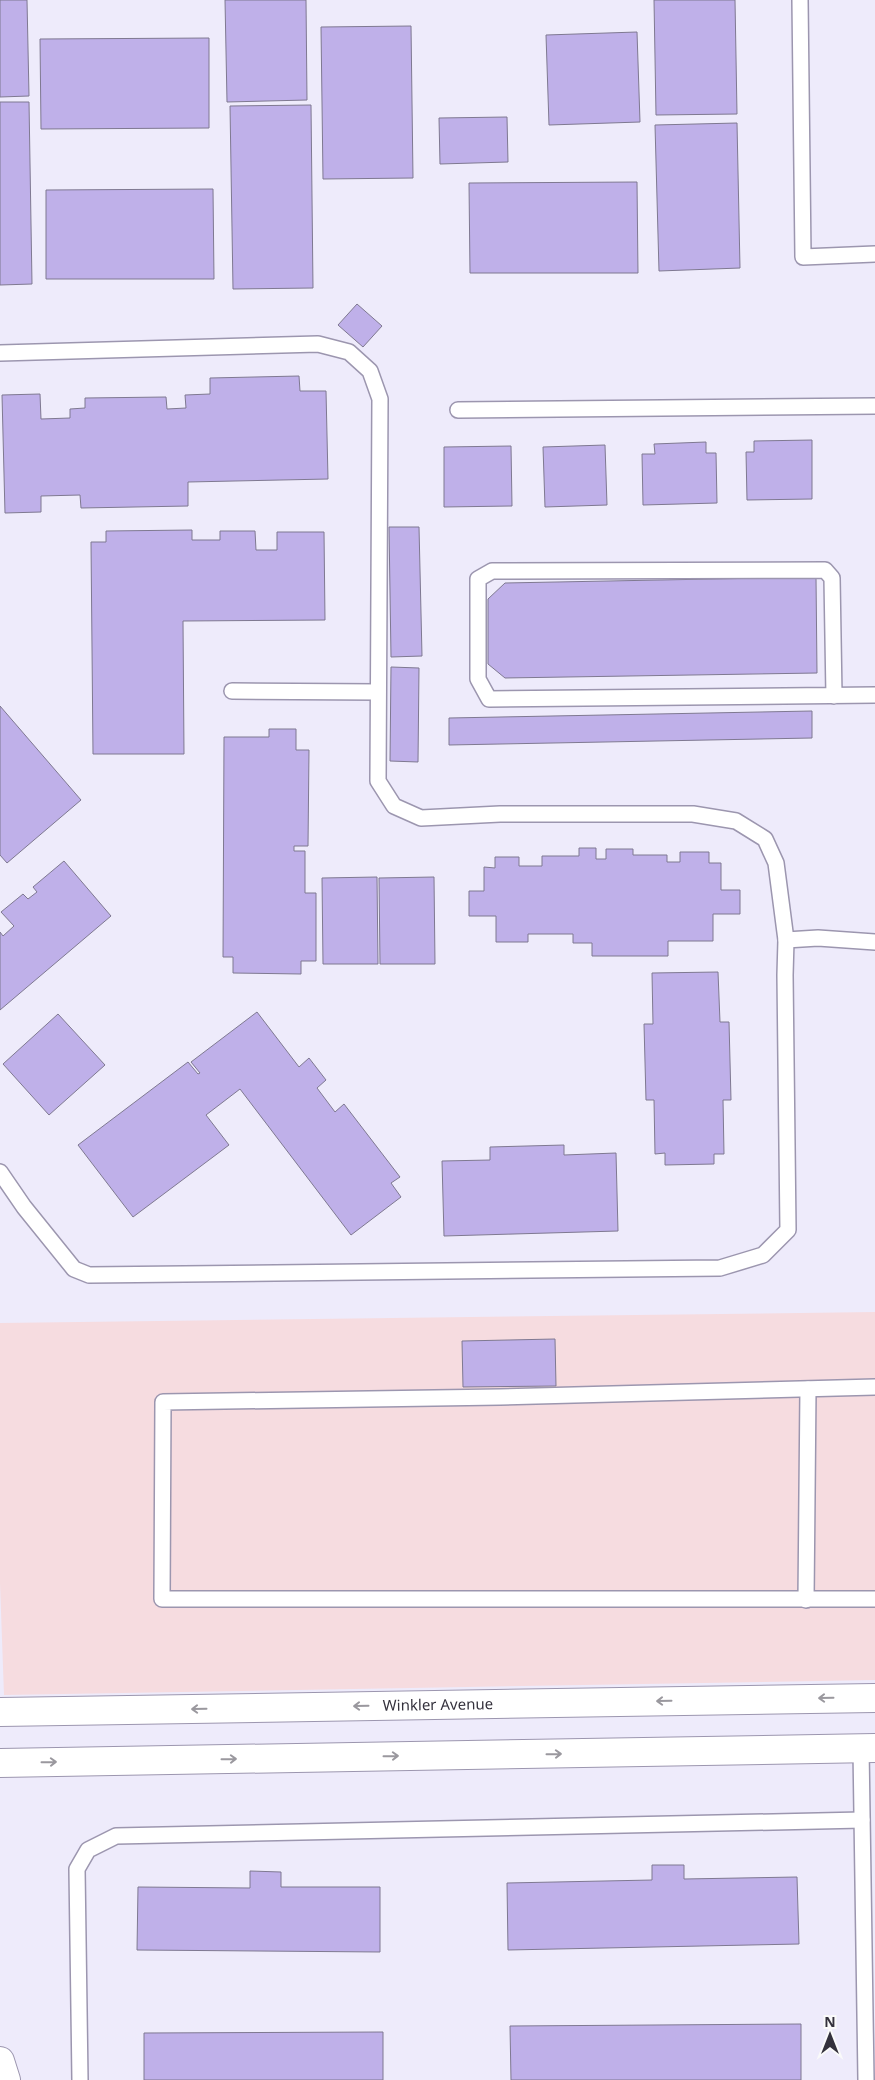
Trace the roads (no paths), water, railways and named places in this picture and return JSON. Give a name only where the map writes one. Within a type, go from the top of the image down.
[{"type":"street","name":"Winkler Avenue","points":[[0,1712],[875,1698]]},
{"type":"street","points":[[0,1763],[870,1745]]},
{"type":"street","points":[[0,2061],[6,2080]]},
{"type":"lane","points":[[800,0],[803,257],[875,254]]},
{"type":"lane","points":[[0,353],[318,344],[349,352],[370,371],[380,399],[378,781],[394,806],[421,818],[500,814],[693,814],[736,821],[765,839],[776,862],[786,940],[788,1230],[763,1255],[720,1268],[89,1275],[74,1269],[24,1208],[0,1172]]},
{"type":"lane","points":[[458,410],[875,406]]},
{"type":"lane","points":[[834,696],[832,578],[825,570],[492,571],[478,579],[478,679],[489,699],[834,696],[875,695]]},
{"type":"lane","points":[[232,691],[378,692]]},
{"type":"lane","points":[[786,940],[818,938],[875,942]]},
{"type":"lane","points":[[875,1387],[163,1402],[162,1421],[162,1599],[875,1599]]},
{"type":"lane","points":[[806,1600],[808,1389]]},
{"type":"lane","points":[[866,2080],[862,1820],[870,1745]]},
{"type":"lane","points":[[80,2080],[77,1869],[88,1850],[116,1836],[862,1820]]}]
